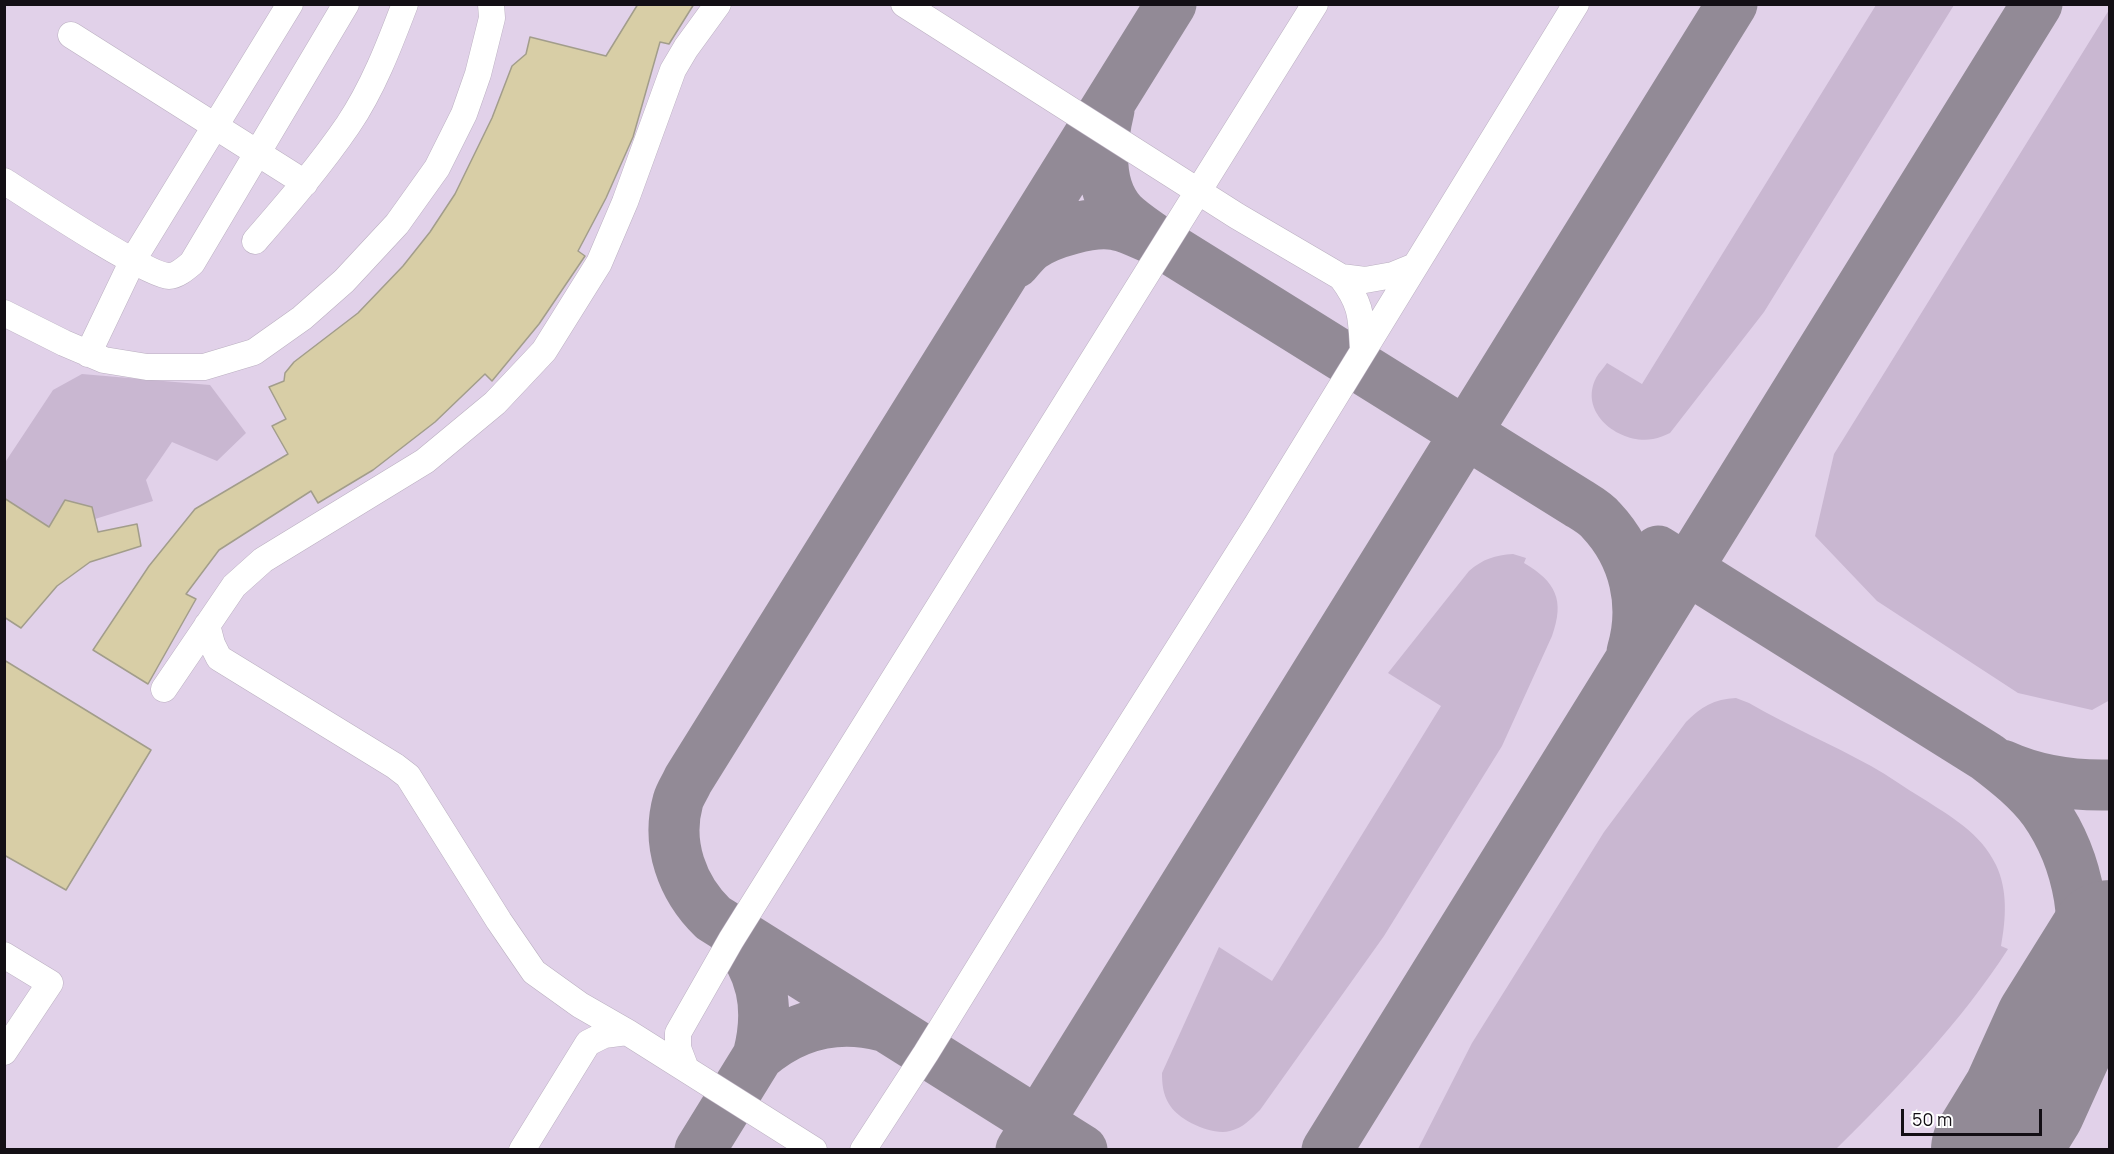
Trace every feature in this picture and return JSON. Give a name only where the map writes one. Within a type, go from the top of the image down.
[{"type":"street","points":[[88,354],[134,260],[290,4]]},
{"type":"street","points":[[4,181],[158,273],[168,276],[185,269],[192,262],[346,4]]},
{"type":"street","points":[[255,241],[305,183],[348,125],[378,72],[405,4]]},
{"type":"street","points":[[4,313],[88,354],[104,360],[147,367],[204,367],[254,352],[302,318],[344,281],[398,224],[437,168],[464,114],[478,74],[492,18],[491,4]]},
{"type":"street","points":[[164,689],[234,586],[263,560],[425,461],[495,403],[544,351],[599,263],[625,202],[674,70],[686,48],[718,4]]},
{"type":"street","points":[[904,4],[1199,191],[1341,277],[1355,296],[1361,315],[1363,350]]},
{"type":"street","points":[[686,1069],[678,1048],[678,1033],[731,940],[1315,4]]},
{"type":"street","points":[[862,1146],[925,1055],[1074,813],[1257,524],[1576,4]]},
{"type":"street","points":[[71,35],[305,183]]},
{"type":"street","points":[[1341,277],[1365,280],[1393,275],[1415,266]]},
{"type":"street","points":[[207,625],[219,658],[408,776],[534,972],[580,1005],[814,1149]]},
{"type":"street","points":[[180,665],[219,658]]},
{"type":"street","points":[[4,955],[50,983],[4,1052]]},
{"type":"street","points":[[580,1005],[588,1020],[588,1043]]},
{"type":"street","points":[[522,1149],[588,1043],[604,1035],[662,1037],[683,1022]]},
{"type":"shaded area","points":[[5,5],[2109,5],[2109,1149],[5,1150]]},
{"type":"shaded area","points":[[1876,5],[1954,5],[1764,312],[1670,433],[1655,439],[1640,440],[1616,432],[1597,414],[1593,403],[1592,391],[1597,376],[1607,363],[1642,384]]},
{"type":"shaded area","points":[[2109,10],[2110,700],[2092,710],[2018,693],[1877,601],[1815,536],[1834,454]]},
{"type":"shaded area","points":[[82,374],[210,385],[246,433],[217,461],[172,442],[146,480],[153,501],[95,519],[92,507],[65,500],[49,527],[5,498],[4,464],[53,390]]},
{"type":"shaded area","points":[[1513,554],[1526,558],[1524,563],[1544,577],[1555,593],[1558,612],[1552,636],[1502,746],[1384,936],[1260,1110],[1243,1125],[1230,1131],[1205,1129],[1188,1121],[1173,1110],[1167,1100],[1163,1089],[1162,1073],[1219,947],[1272,981],[1441,706],[1388,673],[1469,571],[1490,558]]},
{"type":"shaded area","points":[[1736,698],[1878,770],[1954,819],[1973,834],[1990,854],[2003,884],[2005,915],[2001,946],[2008,949],[1990,976],[1928,1054],[1836,1149],[1418,1149],[1472,1043],[1604,832],[1686,722],[1708,705]]},
{"type":"building","points":[[638,4],[694,4],[669,44],[660,42],[633,137],[606,198],[578,251],[585,256],[539,324],[492,381],[485,374],[435,422],[373,470],[318,503],[311,491],[219,550],[186,594],[196,599],[148,684],[93,650],[149,566],[195,509],[288,454],[272,426],[286,419],[269,387],[284,381],[285,373],[294,362],[358,313],[403,266],[430,232],[455,194],[492,118],[512,66],[526,54],[530,37],[606,56]]},
{"type":"building","points":[[4,498],[49,527],[65,500],[92,507],[98,532],[137,524],[141,546],[90,562],[57,586],[21,628],[4,617]]},
{"type":"building","points":[[4,660],[151,750],[66,890],[4,855]]},
{"type":"taxiway","points":[[1082,1150],[713,918],[693,893],[679,864],[674,833],[675,817],[679,798],[688,780],[1171,4]]},
{"type":"taxiway","points":[[1021,1150],[1732,4]]},
{"type":"taxiway","points":[[1327,1150],[2037,4]]},
{"type":"taxiway","points":[[1109,110],[1104,136],[1104,177],[1114,203],[1130,221],[1156,240],[1599,517],[1622,549],[1634,582],[1638,617],[1632,652]]},
{"type":"taxiway","points":[[1015,263],[1039,241],[1060,232],[1096,224],[1116,225],[1131,229],[1155,240]]},
{"type":"taxiway","points":[[1658,551],[1987,757],[2038,802],[2066,851],[2074,874],[2082,921],[2079,967],[2072,995],[2057,1028]]},
{"type":"taxiway","points":[[2002,765],[2028,775],[2055,781],[2082,785],[2110,785]]},
{"type":"taxiway","points":[[730,930],[750,959],[761,989],[764,1021],[758,1056]]},
{"type":"taxiway","points":[[700,1150],[758,1056],[772,1045],[801,1030],[833,1022],[849,1021],[883,1026]]},
{"type":"taxiway","points":[[1964,1150],[2024,1101]]},
{"type":"runway","points":[[1994,1150],[2024,1101],[2057,1028],[2110,943]]}]
